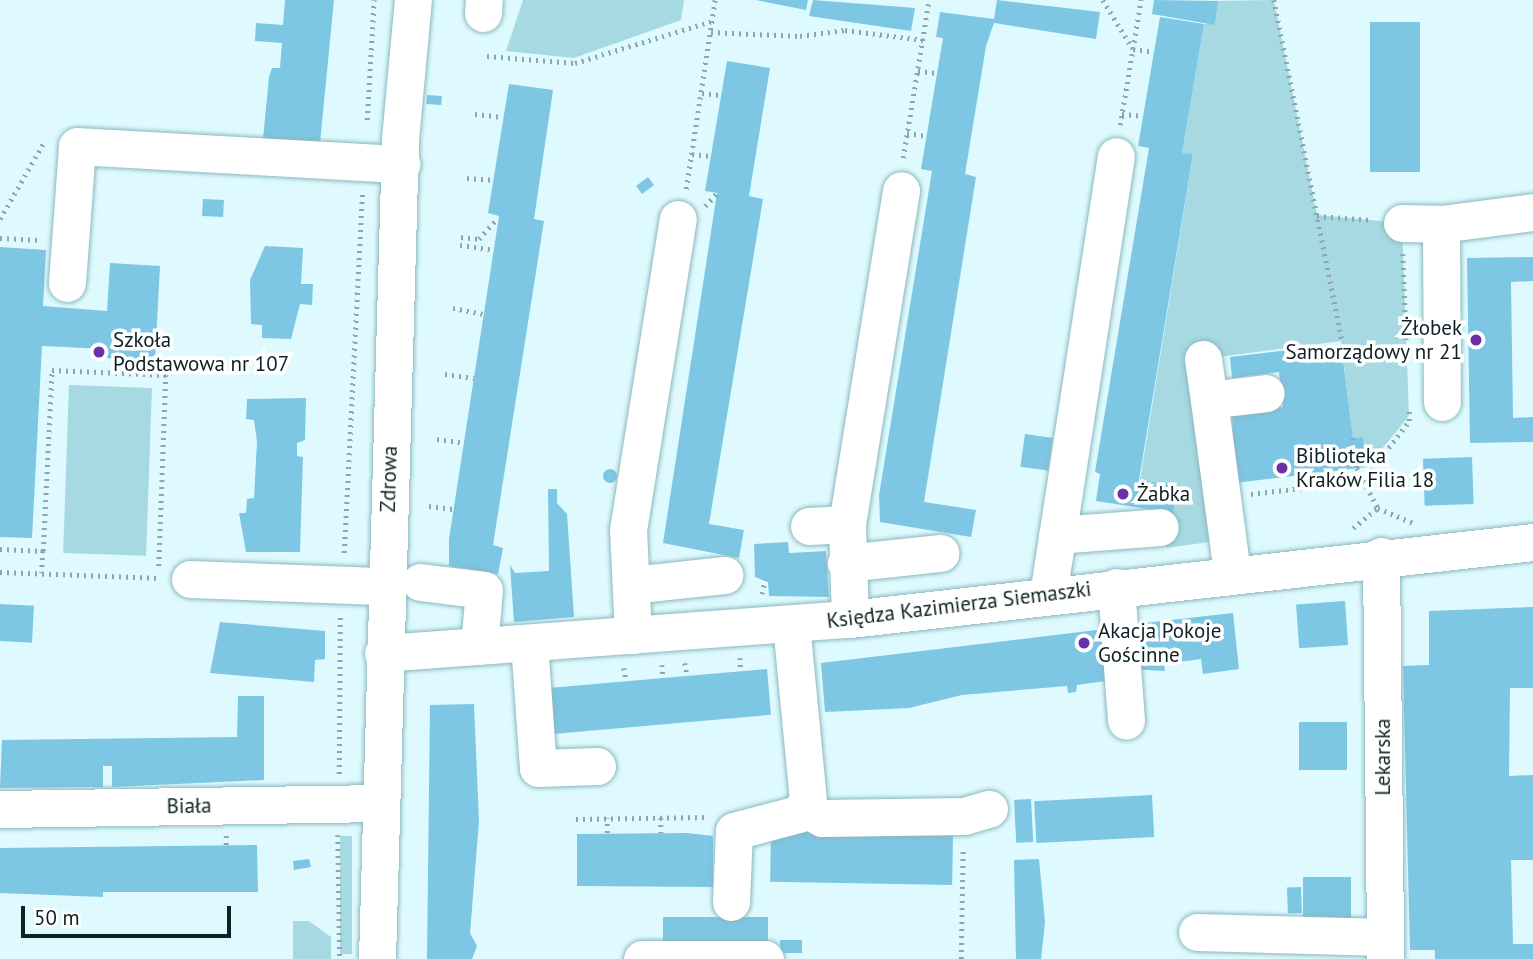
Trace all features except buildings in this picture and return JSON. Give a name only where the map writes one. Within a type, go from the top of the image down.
[{"type":"street","name":"Zdrowa","points":[[377,959],[383,653],[402,584],[402,164],[413,0]]},
{"type":"street","points":[[67,283],[78,146],[402,164]]},
{"type":"street","points":[[1048,595],[1116,156]]},
{"type":"street","points":[[850,619],[846,563],[847,524],[901,190]]},
{"type":"street","points":[[1402,223],[1441,225],[1533,212]]},
{"type":"street","points":[[634,635],[628,530],[678,219]]},
{"type":"street","points":[[1425,402],[1441,225]]},
{"type":"street","points":[[1203,359],[1232,573]]},
{"type":"street","points":[[1209,400],[1266,393]]},
{"type":"street","points":[[809,526],[847,524]]},
{"type":"street","points":[[1057,535],[1160,527]]},
{"type":"street","name":"Księdza Kazimierza Siemaszki","points":[[383,653],[850,619],[1381,556],[1533,542]]},
{"type":"street","points":[[846,563],[940,553]]},
{"type":"street","name":"Lekarska","points":[[1381,556],[1385,948]]},
{"type":"street","points":[[631,585],[724,575]]},
{"type":"street","points":[[174,578],[402,584],[484,590],[479,646]]},
{"type":"street","points":[[1116,587],[1126,721]]},
{"type":"street","points":[[791,624],[789,737],[806,804],[822,818],[976,813]]},
{"type":"street","points":[[529,643],[538,768],[597,766]]},
{"type":"street","name":"Biała","points":[[0,809],[378,803]]},
{"type":"street","points":[[731,902],[734,831],[798,814],[806,804]]},
{"type":"street","points":[[1197,932],[1385,948]]},
{"type":"street","points":[[642,959],[765,959]]},
{"type":"path","points":[[340,959],[339,804],[343,584],[363,162],[374,0]]},
{"type":"path","points":[[715,0],[702,93],[721,95]]},
{"type":"path","points":[[929,0],[918,71],[937,73]]},
{"type":"path","points":[[1103,0],[1133,49],[1154,52]]},
{"type":"path","points":[[1274,0],[1342,341]]},
{"type":"path","points":[[487,56],[575,63],[712,22]]},
{"type":"path","points":[[711,32],[800,36],[845,30],[923,40]]},
{"type":"path","points":[[475,114],[503,117]]},
{"type":"path","points":[[1122,114],[1143,116]]},
{"type":"path","points":[[907,133],[926,136]]},
{"type":"path","points":[[0,219],[43,144],[78,146]]},
{"type":"path","points":[[692,154],[711,156]]},
{"type":"path","points":[[467,178],[494,180]]},
{"type":"path","points":[[1317,216],[1402,223],[1407,374]]},
{"type":"path","points":[[461,237],[479,239],[498,217]]},
{"type":"path","points":[[0,238],[70,242]]},
{"type":"path","points":[[460,245],[494,250]]},
{"type":"path","points":[[453,308],[484,314]]},
{"type":"path","points":[[0,572],[174,578],[166,375],[52,370],[42,573]]},
{"type":"path","points":[[445,374],[474,378]]},
{"type":"path","points":[[1242,495],[1363,481],[1425,402]]},
{"type":"path","points":[[1353,438],[1363,481],[1378,508],[1420,526]]},
{"type":"path","points":[[437,439],[464,443]]},
{"type":"path","points":[[429,506],[453,509]]},
{"type":"path","points":[[1342,529],[1360,526],[1378,508]]},
{"type":"path","points":[[0,549],[43,551]]},
{"type":"path","points":[[763,599],[765,579]]},
{"type":"path","points":[[961,959],[976,813]]},
{"type":"path","points":[[576,819],[718,817]]},
{"type":"path","points":[[607,818],[607,834]]},
{"type":"path","points":[[661,818],[661,833]]},
{"type":"shaded area","points":[[523,0],[684,0],[681,20],[574,58],[506,51]]},
{"type":"shaded area","points":[[1274,0],[1317,215],[1402,223],[1409,416],[1367,467],[1363,437],[1353,438],[1341,341],[1203,359],[1224,540],[1166,548],[1177,485],[1140,480],[1193,155],[1182,153],[1204,24],[1215,24],[1218,1]]},
{"type":"shaded area","points":[[69,385],[152,388],[146,556],[63,553]]},
{"type":"shaded area","points":[[340,836],[352,836],[352,954],[340,954]]},
{"type":"shaded area","points":[[293,921],[309,921],[331,937],[331,959],[293,959]]},
{"type":"place","name":"Żłobek Samorządowy nr 21","points":[[1476,340]]},
{"type":"place","name":"Szkoła Podstawowa nr 107","points":[[99,352]]},
{"type":"place","name":"Biblioteka Kraków Filia 18","points":[[1282,468]]},
{"type":"place","name":"Żabka","points":[[1123,494]]},
{"type":"place","name":"Akacja Pokoje Gościnne","points":[[1084,643]]}]
